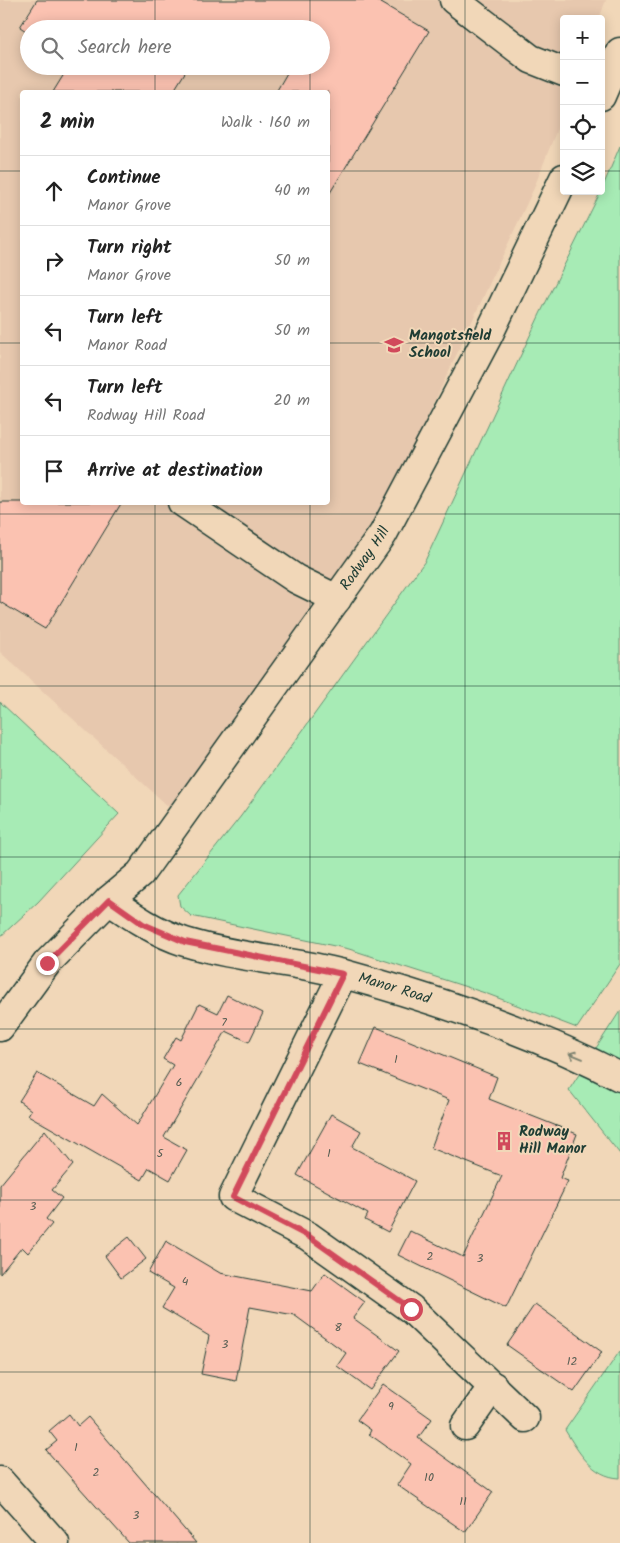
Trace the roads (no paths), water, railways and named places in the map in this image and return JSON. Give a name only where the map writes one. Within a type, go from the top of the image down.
[{"type":"street","points":[[454,0],[531,59],[560,70]]},
{"type":"street","points":[[605,84],[620,52]]},
{"type":"street","name":"Rodway Hill","points":[[0,1027],[47,963],[109,900],[146,866],[383,534],[488,336],[560,186]]},
{"type":"street","points":[[186,505],[296,579],[337,599]]},
{"type":"street","name":"Manor Road","points":[[109,900],[143,924],[185,942],[343,974],[477,1016],[587,1060],[620,1077]]},
{"type":"street","points":[[343,974],[233,1197],[308,1236],[411,1309],[525,1418]]},
{"type":"street","points":[[465,1426],[493,1386]]},
{"type":"street","points":[[0,1481],[55,1543]]},
{"type":"place","name":"Mangotsfield School","points":[[394,345]]},
{"type":"place","name":"Rodway Hill Manor","points":[[504,1141]]}]
